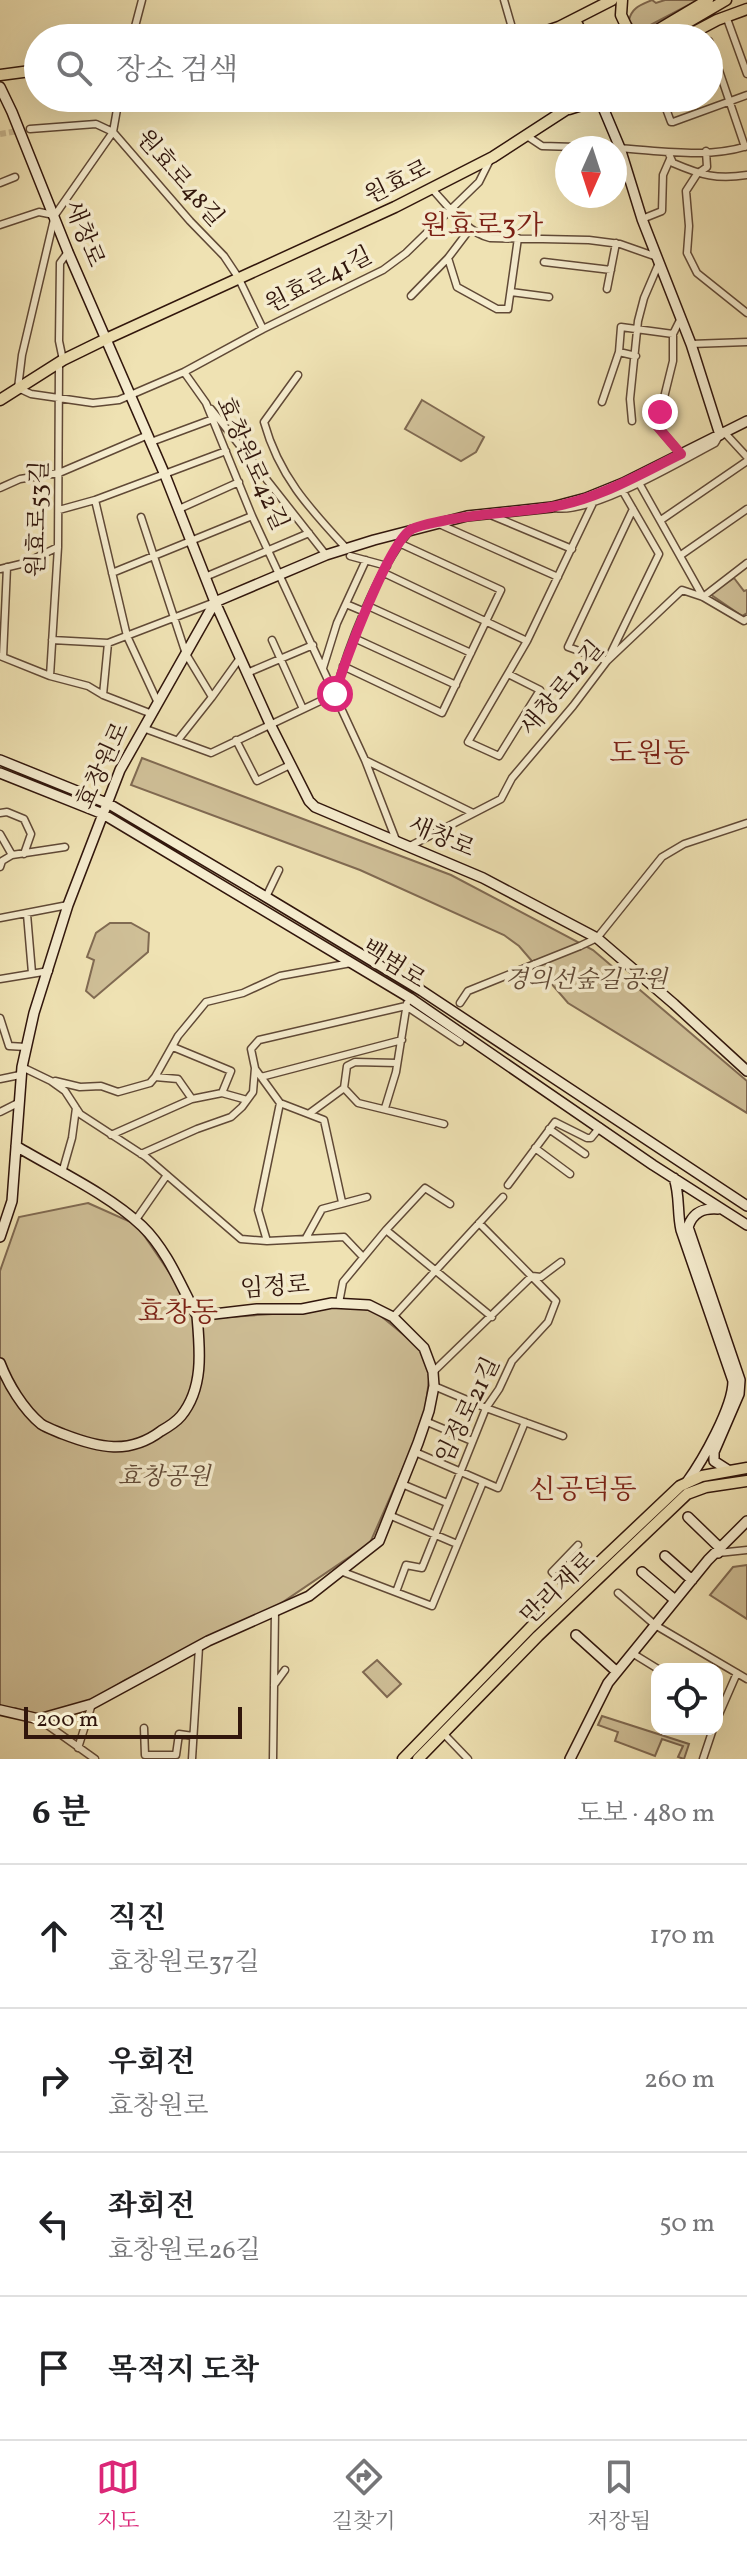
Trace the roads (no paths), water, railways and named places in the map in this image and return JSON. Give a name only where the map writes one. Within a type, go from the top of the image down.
[{"type":"main road","points":[[564,24],[612,0]]},
{"type":"main road","points":[[622,0],[621,15],[625,24]]},
{"type":"main road","points":[[685,24],[726,0]]},
{"type":"main road","points":[[668,24],[708,1]]},
{"type":"main road","points":[[708,24],[740,5]]},
{"type":"main road","points":[[701,24],[740,5]]},
{"type":"main road","points":[[575,20],[577,24]]},
{"type":"main road","points":[[0,75],[24,72]]},
{"type":"main road","name":"원효로","points":[[0,400],[61,361],[106,339],[432,189],[491,158],[563,112]]},
{"type":"main road","name":"만리재로","points":[[403,1759],[677,1496],[687,1482],[702,1476],[747,1468]]},
{"type":"main road","name":"만리재로","points":[[418,1759],[552,1616],[570,1592],[677,1496],[706,1487],[747,1481]]},
{"type":"street","points":[[136,24],[142,0]]},
{"type":"street","points":[[504,0],[511,24]]},
{"type":"street","points":[[726,16],[747,74]]},
{"type":"street","points":[[627,150],[669,156],[731,151],[746,146],[723,81]]},
{"type":"street","name":"새창로","points":[[0,87],[150,439],[215,602],[309,801],[315,807],[509,891],[597,938],[747,1071]]},
{"type":"street","points":[[723,103],[747,95]]},
{"type":"street","name":"원효로48길","points":[[117,112],[113,132],[224,256],[238,277]]},
{"type":"street","points":[[603,112],[611,136]]},
{"type":"street","points":[[667,112],[671,122],[699,112]]},
{"type":"street","points":[[30,129],[96,124],[113,132],[55,215],[22,355],[18,388],[60,400],[93,403],[119,400],[131,395]]},
{"type":"street","points":[[527,136],[542,146],[555,146]]},
{"type":"street","points":[[706,151],[707,167],[697,174],[686,191],[689,226],[687,253],[697,273],[747,313]]},
{"type":"street","points":[[669,156],[673,163],[697,174],[721,179],[747,175]]},
{"type":"street","points":[[642,219],[662,211],[663,175],[669,156]]},
{"type":"street","name":"원효로41길","points":[[131,395],[184,372],[383,270],[406,253],[479,182],[491,158]]},
{"type":"street","points":[[0,183],[15,177]]},
{"type":"street","points":[[627,180],[691,344],[722,434],[746,456],[661,520]]},
{"type":"street","points":[[432,189],[470,229],[480,235],[490,238],[616,243],[658,260]]},
{"type":"street","points":[[0,225],[39,212],[55,215]]},
{"type":"street","points":[[411,296],[448,258],[470,229]]},
{"type":"street","points":[[448,258],[457,287],[497,309],[508,309],[518,238]]},
{"type":"street","points":[[607,289],[616,243]]},
{"type":"street","name":"원효로53길","points":[[50,676],[59,510],[60,263],[68,252]]},
{"type":"street","points":[[632,421],[631,388],[637,329],[658,260]]},
{"type":"street","points":[[544,262],[611,270]]},
{"type":"street","points":[[238,277],[263,329]]},
{"type":"street","points":[[511,292],[549,297]]},
{"type":"street","points":[[681,318],[673,334],[673,361],[657,426],[681,454]]},
{"type":"street","points":[[602,402],[619,352],[621,327],[673,334]]},
{"type":"street","points":[[691,344],[747,342]]},
{"type":"street","points":[[619,352],[636,356]]},
{"type":"street","name":"효창원로42길","points":[[184,372],[206,403],[252,516],[365,760],[396,840]]},
{"type":"street","name":"효창원로42길","points":[[298,375],[264,422],[269,440],[297,494],[348,552]]},
{"type":"street","points":[[206,403],[326,555]]},
{"type":"street","points":[[0,488],[20,479],[59,473],[213,419]]},
{"type":"street","points":[[52,640],[108,643],[326,555],[348,552],[435,523],[486,513],[552,507],[598,493],[747,421]]},
{"type":"street","points":[[552,507],[563,509],[594,501],[639,483],[715,443],[722,434]]},
{"type":"street","points":[[59,510],[95,500],[226,451]]},
{"type":"street","points":[[179,509],[239,482]]},
{"type":"street","points":[[639,483],[703,597],[744,621],[747,619]]},
{"type":"street","points":[[622,490],[633,509],[659,554],[607,661],[568,647],[633,509]]},
{"type":"street","points":[[95,500],[127,636],[158,703]]},
{"type":"street","points":[[508,674],[540,690],[499,756],[468,742],[527,641],[594,501]]},
{"type":"street","points":[[681,555],[747,509]]},
{"type":"street","points":[[486,513],[572,549]]},
{"type":"street","points":[[112,573],[252,516]]},
{"type":"street","points":[[141,517],[186,654],[212,697]]},
{"type":"street","points":[[435,523],[558,577]]},
{"type":"street","points":[[143,728],[211,753],[335,694],[366,609],[399,543],[410,530]]},
{"type":"street","points":[[205,577],[309,533]]},
{"type":"street","points":[[343,666],[442,713],[501,590],[399,543]]},
{"type":"street","points":[[58,547],[25,563],[4,568],[2,656],[50,676],[88,686],[152,714]]},
{"type":"street","points":[[348,552],[527,641]]},
{"type":"street","points":[[323,668],[366,560]]},
{"type":"street","points":[[703,597],[747,563]]},
{"type":"street","name":"새창로12길","points":[[410,846],[501,799],[512,778],[607,661],[682,590],[703,597]]},
{"type":"street","name":"효창원로","points":[[0,1236],[12,1201],[21,1071],[34,1013],[68,905],[120,770],[215,602]]},
{"type":"street","points":[[346,604],[366,609],[471,653]]},
{"type":"street","points":[[354,638],[456,685]]},
{"type":"street","points":[[272,640],[303,709]]},
{"type":"street","points":[[103,695],[108,643]]},
{"type":"street","points":[[247,673],[313,645]]},
{"type":"street","points":[[178,740],[240,658]]},
{"type":"street","points":[[236,740],[257,781],[290,765]]},
{"type":"street","name":"백범로","points":[[0,760],[109,804],[157,839],[351,963],[747,1225]]},
{"type":"street","points":[[365,760],[473,813]]},
{"type":"street","name":"백범로","points":[[0,773],[157,839],[266,897],[422,991],[747,1206]]},
{"type":"street","points":[[43,789],[49,789],[51,783],[47,778]]},
{"type":"street","points":[[0,813],[7,812],[24,819],[31,834],[24,854]]},
{"type":"street","points":[[469,1022],[460,1003],[468,991],[597,938],[662,857],[684,844],[747,823]]},
{"type":"street","points":[[0,834],[12,855]]},
{"type":"street","points":[[0,867],[2,861],[12,855],[65,847]]},
{"type":"street","points":[[266,897],[279,870]]},
{"type":"street","points":[[0,918],[68,905]]},
{"type":"street","points":[[27,914],[32,973]]},
{"type":"street","points":[[0,1079],[21,1071],[51,1081],[80,1087],[101,1086],[118,1092],[150,1083],[178,1036],[206,1002],[243,993],[280,976],[351,963]]},
{"type":"street","points":[[0,979],[49,971]]},
{"type":"street","points":[[385,1108],[408,1002],[416,991],[422,991]]},
{"type":"street","name":"백범로","points":[[437,1001],[460,1003]]},
{"type":"street","points":[[408,1002],[460,1042]]},
{"type":"street","points":[[141,1154],[231,1117],[253,1092],[255,1068],[251,1049],[259,1040],[408,1002]]},
{"type":"street","points":[[0,1018],[9,1046]]},
{"type":"street","points":[[261,1077],[402,1040]]},
{"type":"street","points":[[0,1047],[26,1047]]},
{"type":"street","points":[[173,1047],[231,1071],[222,1093]]},
{"type":"street","points":[[736,1061],[747,1061]]},
{"type":"street","points":[[310,1113],[344,1088],[347,1066],[355,1062],[397,1063]]},
{"type":"street","points":[[255,1068],[280,1103],[324,1120],[342,1202]]},
{"type":"street","points":[[155,1077],[178,1079],[192,1099]]},
{"type":"street","points":[[51,1081],[65,1091],[88,1120],[141,1154],[241,1239],[267,1241],[344,1237],[363,1257]]},
{"type":"street","points":[[344,1088],[358,1103],[444,1124]]},
{"type":"street","points":[[111,1135],[192,1099],[222,1093],[247,1100]]},
{"type":"street","points":[[0,1112],[18,1103]]},
{"type":"street","points":[[267,1241],[258,1210],[280,1103]]},
{"type":"street","points":[[62,1173],[72,1138],[76,1108]]},
{"type":"street","points":[[508,1185],[555,1122],[591,1138],[600,1127]]},
{"type":"street","points":[[549,1129],[585,1154]]},
{"type":"street","points":[[0,1363],[6,1380],[42,1425],[86,1443],[133,1447],[180,1417],[192,1394],[200,1360],[197,1316],[156,1242],[108,1201],[16,1146]]},
{"type":"street","points":[[535,1148],[570,1174]]},
{"type":"street","points":[[653,1165],[649,1155],[652,1150],[661,1150]]},
{"type":"street","points":[[135,1221],[167,1175]]},
{"type":"street","points":[[674,1178],[679,1191],[678,1220],[733,1381],[730,1400],[700,1465],[687,1482]]},
{"type":"street","points":[[339,1303],[343,1282],[425,1188],[450,1204]]},
{"type":"street","points":[[306,1239],[322,1209],[367,1197]]},
{"type":"street","points":[[393,1317],[503,1197]]},
{"type":"street","points":[[722,1209],[707,1208],[697,1212],[688,1227],[740,1380],[739,1394],[714,1452],[714,1461],[728,1470]]},
{"type":"street","points":[[479,1223],[532,1276],[541,1277],[561,1262]]},
{"type":"street","points":[[386,1230],[492,1317]]},
{"type":"street","points":[[433,1372],[532,1276]]},
{"type":"street","name":"임정로21길","points":[[396,1592],[406,1565],[422,1568],[486,1408],[512,1361],[548,1322],[556,1301],[532,1276]]},
{"type":"street","name":"임정로","points":[[0,1710],[39,1719],[92,1704],[199,1646],[309,1596],[379,1541],[415,1452],[434,1386],[433,1372],[424,1348],[393,1317],[369,1305],[339,1303],[302,1309],[257,1309],[197,1316]]},
{"type":"street","points":[[434,1386],[563,1436]]},
{"type":"street","points":[[425,1421],[472,1441]]},
{"type":"street","points":[[415,1452],[498,1488],[525,1422]]},
{"type":"street","points":[[343,1572],[432,1606],[483,1482]]},
{"type":"street","points":[[402,1484],[447,1503]]},
{"type":"street","points":[[389,1515],[457,1544]]},
{"type":"street","points":[[688,1517],[719,1547],[718,1553]]},
{"type":"street","points":[[570,1759],[608,1683],[708,1560],[747,1521]]},
{"type":"street","name":"만리재로","points":[[570,1592],[552,1572],[578,1545]]},
{"type":"street","points":[[718,1553],[747,1550]]},
{"type":"street","points":[[665,1556],[692,1580]]},
{"type":"street","points":[[642,1572],[675,1600]]},
{"type":"street","points":[[618,1593],[655,1625],[747,1679]]},
{"type":"street","points":[[273,1759],[275,1610]]},
{"type":"street","points":[[576,1635],[617,1672]]},
{"type":"street","points":[[192,1759],[199,1646]]},
{"type":"street","points":[[632,1653],[651,1665]]},
{"type":"street","points":[[274,1685],[285,1670]]},
{"type":"street","points":[[723,1705],[737,1673]]},
{"type":"street","points":[[78,1748],[92,1704]]},
{"type":"street","points":[[39,1719],[78,1748],[83,1756],[95,1759]]},
{"type":"street","points":[[144,1728],[145,1757],[176,1755],[179,1734],[193,1736]]},
{"type":"street","points":[[443,1733],[468,1759]]},
{"type":"street","points":[[703,1759],[711,1735]]},
{"type":"tunnel","points":[[0,134],[30,129]]},
{"type":"district","name":"원효로3가","points":[[482,226]]},
{"type":"district","name":"도원동","points":[[650,754]]},
{"type":"district","name":"효창동","points":[[178,1313]]},
{"type":"district","name":"신공덕동","points":[[583,1490]]},
{"type":"park label","name":"경의선숲길공원","points":[[586,981]]},
{"type":"park label","name":"효창공원","points":[[164,1478]]}]
